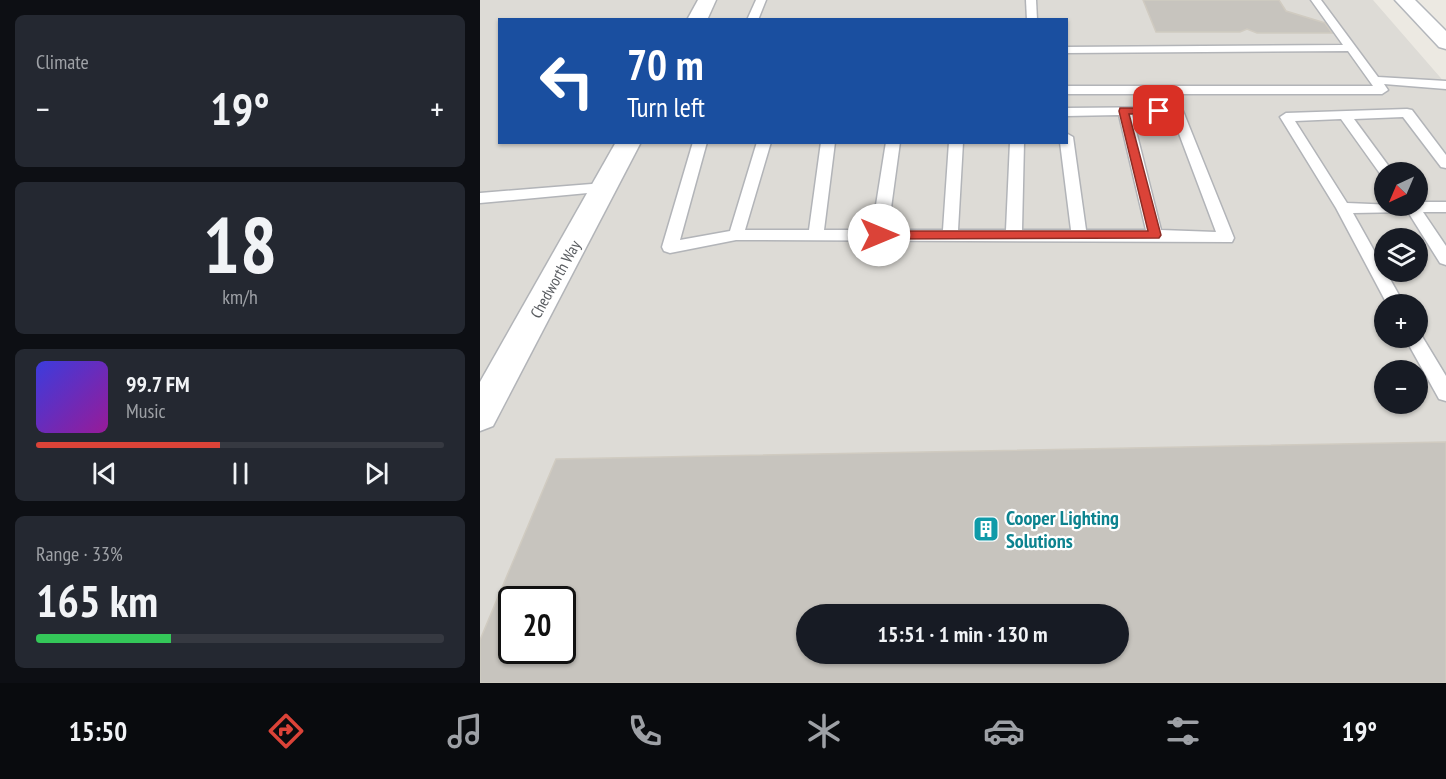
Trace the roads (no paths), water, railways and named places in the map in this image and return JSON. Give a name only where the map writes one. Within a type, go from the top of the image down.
[{"type":"street","points":[[698,18],[707,0]]},
{"type":"street","points":[[1404,0],[1446,43]]},
{"type":"street","name":"Chedworth Way","points":[[480,415],[628,144]]},
{"type":"lane","points":[[753,18],[761,0]]},
{"type":"lane","points":[[1031,0],[1032,18]]},
{"type":"lane","points":[[1068,90],[1382,90],[1316,0]]},
{"type":"lane","points":[[1068,50],[1351,48]]},
{"type":"lane","points":[[1374,80],[1446,85]]},
{"type":"lane","points":[[1124,111],[1155,235]]},
{"type":"lane","points":[[699,144],[670,247],[736,235],[1155,235],[1226,238],[1177,111],[1068,112]]},
{"type":"lane","points":[[1390,294],[1343,208],[1286,117],[1407,113],[1446,164]]},
{"type":"lane","points":[[1344,114],[1379,162]]},
{"type":"lane","points":[[736,235],[763,144]]},
{"type":"lane","points":[[816,235],[828,144]]},
{"type":"lane","points":[[879,235],[893,144]]},
{"type":"lane","points":[[950,235],[956,144]]},
{"type":"lane","points":[[1014,235],[1017,144]]},
{"type":"lane","points":[[1067,144],[1079,235]]},
{"type":"lane","points":[[480,198],[604,188]]},
{"type":"lane","points":[[1428,206],[1446,207]]},
{"type":"lane","points":[[1343,208],[1374,207]]},
{"type":"lane","points":[[1418,216],[1446,259]]},
{"type":"lane","points":[[1420,348],[1446,393]]},
{"type":"place","name":"Cooper Lighting Solutions","points":[[986,529]]}]
